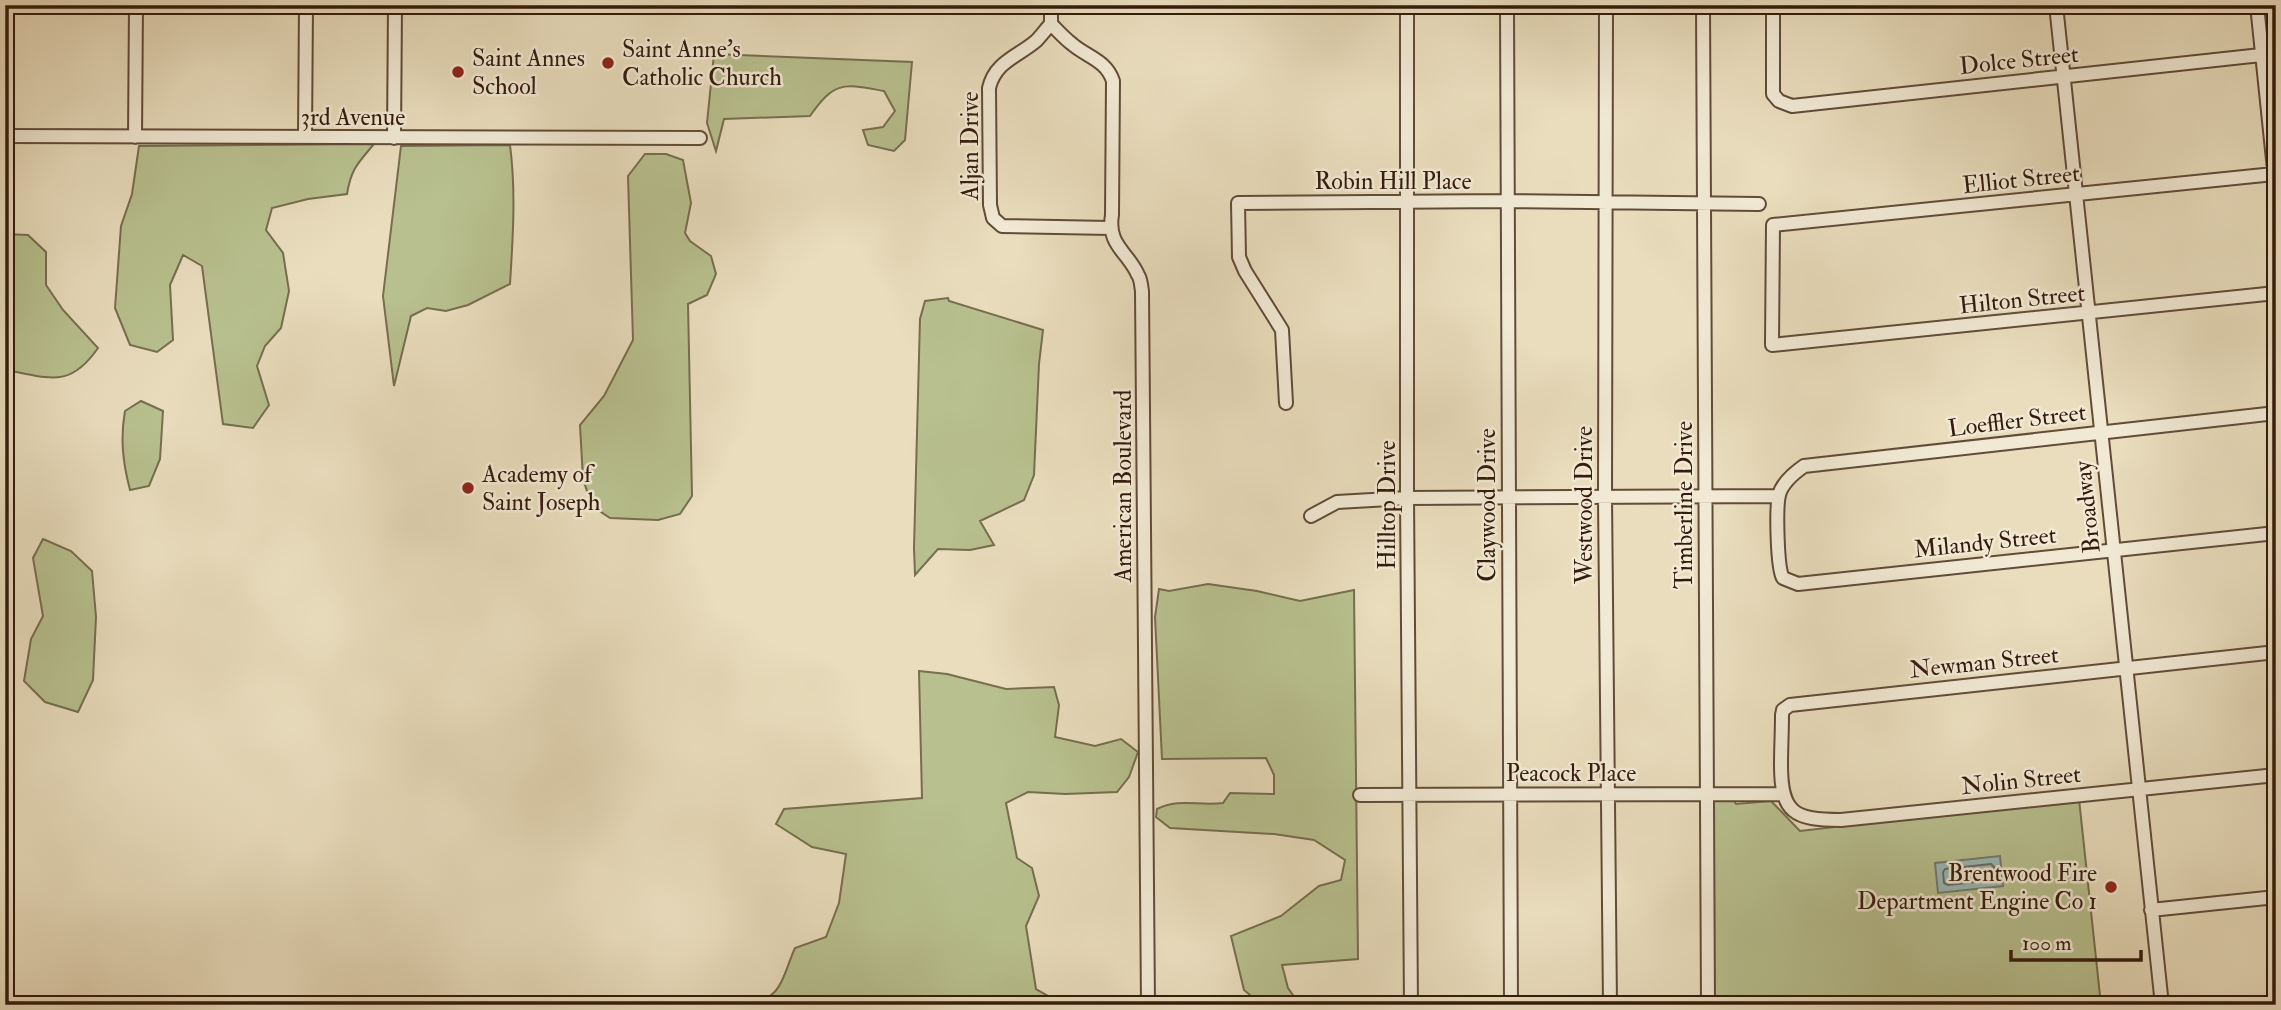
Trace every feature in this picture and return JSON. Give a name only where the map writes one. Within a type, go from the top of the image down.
[{"type":"street","points":[[135,137],[136,5]]},
{"type":"street","points":[[305,138],[306,5]]},
{"type":"street","points":[[394,138],[396,5]]},
{"type":"street","points":[[1051,5],[1051,24],[1072,44],[1101,62],[1110,71],[1113,81],[1110,228]]},
{"type":"street","name":"Hilltop Drive","points":[[1407,5],[1411,1005]]},
{"type":"street","name":"Claywood Drive","points":[[1507,5],[1511,1005]]},
{"type":"street","name":"Westwood Drive","points":[[1606,5],[1605,498],[1610,1005]]},
{"type":"street","name":"Timberline Drive","points":[[1703,5],[1708,1005]]},
{"type":"street","name":"Dolce Street","points":[[1773,5],[1773,94],[1783,103],[1792,106],[2261,55]]},
{"type":"street","name":"Broadway","points":[[2056,5],[2162,1005]]},
{"type":"street","points":[[2257,5],[2261,55],[2273,123],[2276,189]]},
{"type":"street","name":"Aljan Drive","points":[[1051,24],[1035,41],[1000,65],[992,76],[989,114],[990,205],[993,218],[1002,226],[1110,228]]},
{"type":"street","name":"3rd Avenue","points":[[5,136],[700,138]]},
{"type":"street","name":"Elliot Street","points":[[1772,345],[1773,225],[2274,174]]},
{"type":"street","name":"Robin Hill Place","points":[[1286,402],[1282,330],[1238,257],[1238,203],[1507,201],[1759,204]]},
{"type":"street","name":"American Boulevard","points":[[1110,228],[1120,251],[1139,276],[1142,291],[1148,1005]]},
{"type":"street","name":"Hilton Street","points":[[1772,345],[2276,293]]},
{"type":"street","name":"Loeffler Street","points":[[1779,496],[1790,477],[1808,466],[2276,413]]},
{"type":"street","points":[[1311,516],[1337,502],[1407,498],[1779,496]]},
{"type":"street","name":"Milandy Street","points":[[1779,496],[1779,568],[1783,578],[1794,583],[2276,533]]},
{"type":"street","name":"Newman Street","points":[[1782,794],[1782,715],[1783,709],[1790,705],[2276,652]]},
{"type":"street","name":"Nolin Street","points":[[1782,794],[1791,809],[1805,817],[1841,820],[2276,775]]},
{"type":"street","name":"Peacock Place","points":[[1360,795],[1782,794]]},
{"type":"street","points":[[2151,910],[2276,897]]},
{"type":"green space","points":[[714,54],[912,62],[905,140],[894,151],[868,145],[863,130],[883,127],[895,111],[884,91],[850,86],[841,87],[826,96],[810,116],[724,119],[716,151],[707,123]]},
{"type":"green space","points":[[374,144],[356,167],[347,194],[308,199],[272,208],[266,230],[283,253],[289,291],[281,328],[265,346],[257,366],[269,405],[253,428],[223,424],[202,266],[183,255],[170,285],[173,340],[157,352],[130,345],[115,308],[121,226],[132,194],[139,146]]},
{"type":"green space","points":[[510,145],[513,231],[510,284],[468,305],[446,311],[427,308],[411,316],[394,386],[383,296],[401,146]]},
{"type":"green space","points":[[645,154],[666,154],[683,160],[691,203],[685,233],[690,241],[711,256],[716,274],[707,295],[688,304],[692,496],[680,514],[658,520],[610,518],[592,506],[583,479],[580,425],[604,396],[633,340],[628,176]]},
{"type":"green space","points":[[5,234],[28,235],[46,252],[46,285],[63,310],[98,348],[77,370],[67,375],[46,377],[5,370]]},
{"type":"green space","points":[[948,298],[949,301],[1043,330],[1034,475],[1024,500],[980,521],[994,545],[970,550],[938,549],[915,575],[920,319],[925,301]]},
{"type":"green space","points":[[141,401],[163,411],[160,459],[149,486],[130,490],[123,451],[123,421],[125,411]]},
{"type":"green space","points":[[43,539],[71,551],[92,571],[96,617],[93,680],[78,712],[45,702],[24,681],[31,639],[43,616],[33,558]]},
{"type":"green space","points":[[1208,584],[1300,601],[1354,590],[1358,959],[1282,965],[1288,988],[1300,1005],[1262,1005],[1244,990],[1231,936],[1281,916],[1319,886],[1341,880],[1345,860],[1314,840],[1274,834],[1170,828],[1156,817],[1157,809],[1173,804],[1223,803],[1230,793],[1274,794],[1274,775],[1266,758],[1162,759],[1155,617],[1159,589],[1169,591]]},
{"type":"green space","points":[[919,671],[947,674],[1006,689],[1054,687],[1059,705],[1055,737],[1095,746],[1121,739],[1138,752],[1129,777],[1117,792],[1028,792],[1006,803],[1017,858],[1032,868],[1039,896],[1026,926],[1036,989],[1064,1005],[750,1005],[776,991],[795,948],[826,937],[839,903],[846,854],[812,847],[776,824],[784,809],[922,798]]},
{"type":"green space","points":[[1733,799],[1736,804],[1771,801],[1800,831],[2079,799],[2101,1005],[1712,1005],[1709,812],[1714,800]]},
{"type":"water","points":[[2000,856],[2003,886],[1938,893],[1935,863]]},
{"type":"place","name":"Saint Anne's Catholic Church","points":[[608,63]]},
{"type":"place","name":"Saint Annes School","points":[[458,72]]},
{"type":"place","name":"Academy of Saint Joseph","points":[[468,488]]},
{"type":"place","name":"Brentwood Fire Department Engine Co 1","points":[[2111,887]]}]
